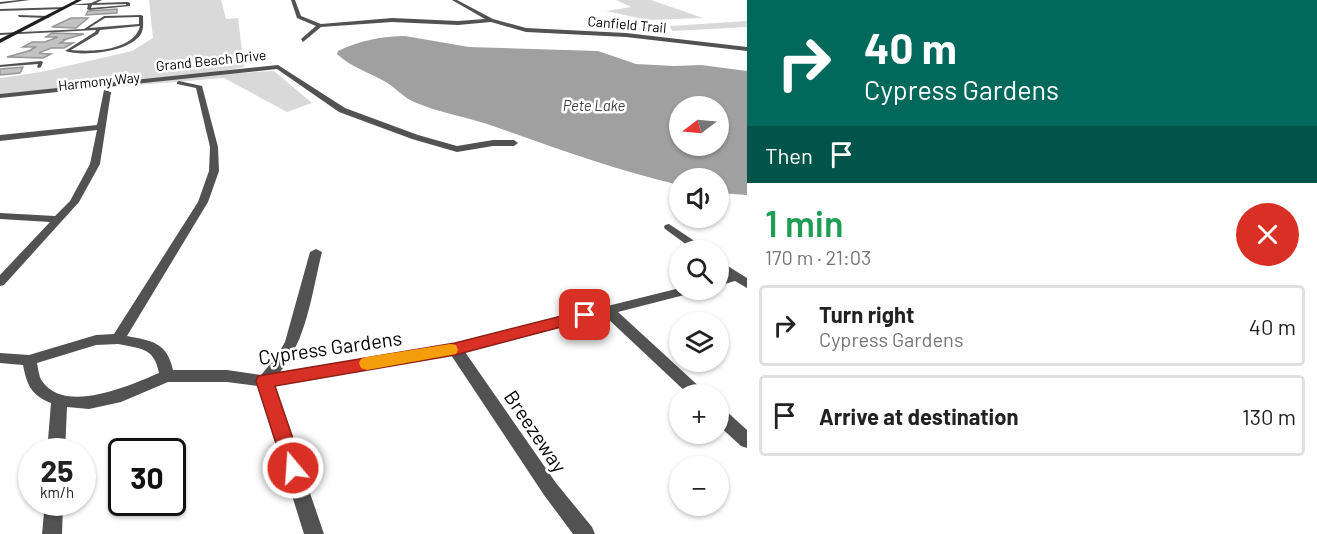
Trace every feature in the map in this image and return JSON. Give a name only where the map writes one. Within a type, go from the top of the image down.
[{"type":"main road","points":[[0,41],[80,0]]},
{"type":"street","points":[[293,0],[299,17],[320,26],[392,20],[458,23],[491,21]]},
{"type":"street","points":[[454,0],[491,21]]},
{"type":"street","name":"Canfield Trail","points":[[491,21],[526,30],[626,34],[747,49]]},
{"type":"street","points":[[303,40],[320,26]]},
{"type":"street","name":"Grand Beach Drive","points":[[0,96],[278,67],[342,110],[415,137],[457,149],[493,143],[514,143]]},
{"type":"street","name":"Harmony Way","points":[[0,103],[183,83],[199,86],[214,147],[214,171],[203,202],[118,339]]},
{"type":"street","points":[[0,282],[74,202],[95,164],[107,92]]},
{"type":"street","points":[[0,138],[101,127]]},
{"type":"street","points":[[0,216],[58,219]]},
{"type":"street","points":[[670,228],[687,240]]},
{"type":"street","points":[[314,534],[264,381],[282,360],[292,342],[316,252]]},
{"type":"street","points":[[729,271],[742,280]]},
{"type":"street","name":"Cypress Gardens","points":[[58,400],[89,403],[121,396],[167,376],[227,376],[264,381],[455,349],[669,295]]},
{"type":"street","points":[[607,310],[687,384]]},
{"type":"street","points":[[0,358],[29,360],[96,340],[118,339],[151,346],[163,358],[167,376]]},
{"type":"street","name":"Breezeway","points":[[455,349],[550,489],[585,534]]},
{"type":"street","points":[[29,360],[34,383],[47,395],[58,400],[57,438]]},
{"type":"street","points":[[729,424],[747,441]]},
{"type":"street","points":[[52,534],[53,516]]},
{"type":"lane","points":[[0,3],[28,0]]},
{"type":"lane","points":[[90,5],[101,0]]},
{"type":"lane","points":[[0,10],[68,7],[100,4],[128,3],[128,6],[89,9],[90,5]]},
{"type":"lane","points":[[19,16],[48,17]]},
{"type":"lane","points":[[86,29],[104,17],[141,16],[141,34],[132,43],[123,47],[67,51],[97,33],[99,28]]},
{"type":"lane","points":[[0,34],[141,25]]},
{"type":"lane","points":[[0,66],[41,62],[39,67]]},
{"type":"shaded area","points":[[149,0],[221,0],[226,19],[238,18],[244,67],[221,71],[219,74],[274,71],[312,103],[287,112],[224,78],[0,96],[0,78],[41,72],[132,51],[153,38]]},
{"type":"shaded area","points":[[616,0],[651,0],[703,18],[648,20],[606,11],[631,7]]},
{"type":"shaded area","points":[[747,21],[747,27],[672,31],[670,26]]},
{"type":"water","name":"Pete Lake","points":[[405,36],[469,47],[598,51],[636,64],[701,65],[747,71],[747,195],[729,194],[729,168],[669,168],[669,182],[632,173],[483,123],[424,106],[410,100],[388,83],[354,66],[337,54],[346,47],[379,38]]},
{"type":"building","points":[[117,9],[117,13],[86,15],[88,11]]},
{"type":"building","points":[[71,18],[88,18],[76,28],[52,27]]},
{"type":"building","points":[[52,33],[84,34],[63,40],[65,40],[60,43],[73,43],[64,48],[51,48],[39,53],[51,54],[43,58],[7,57],[32,50],[30,50],[36,47],[23,47],[32,42],[45,42],[58,37],[46,37]]},
{"type":"building","points":[[23,67],[20,73],[0,75],[0,69]]},
{"type":"slow traffic","points":[[367,363],[450,350]]},
{"type":"route","points":[[293,468],[264,381],[455,349],[585,315]]}]
